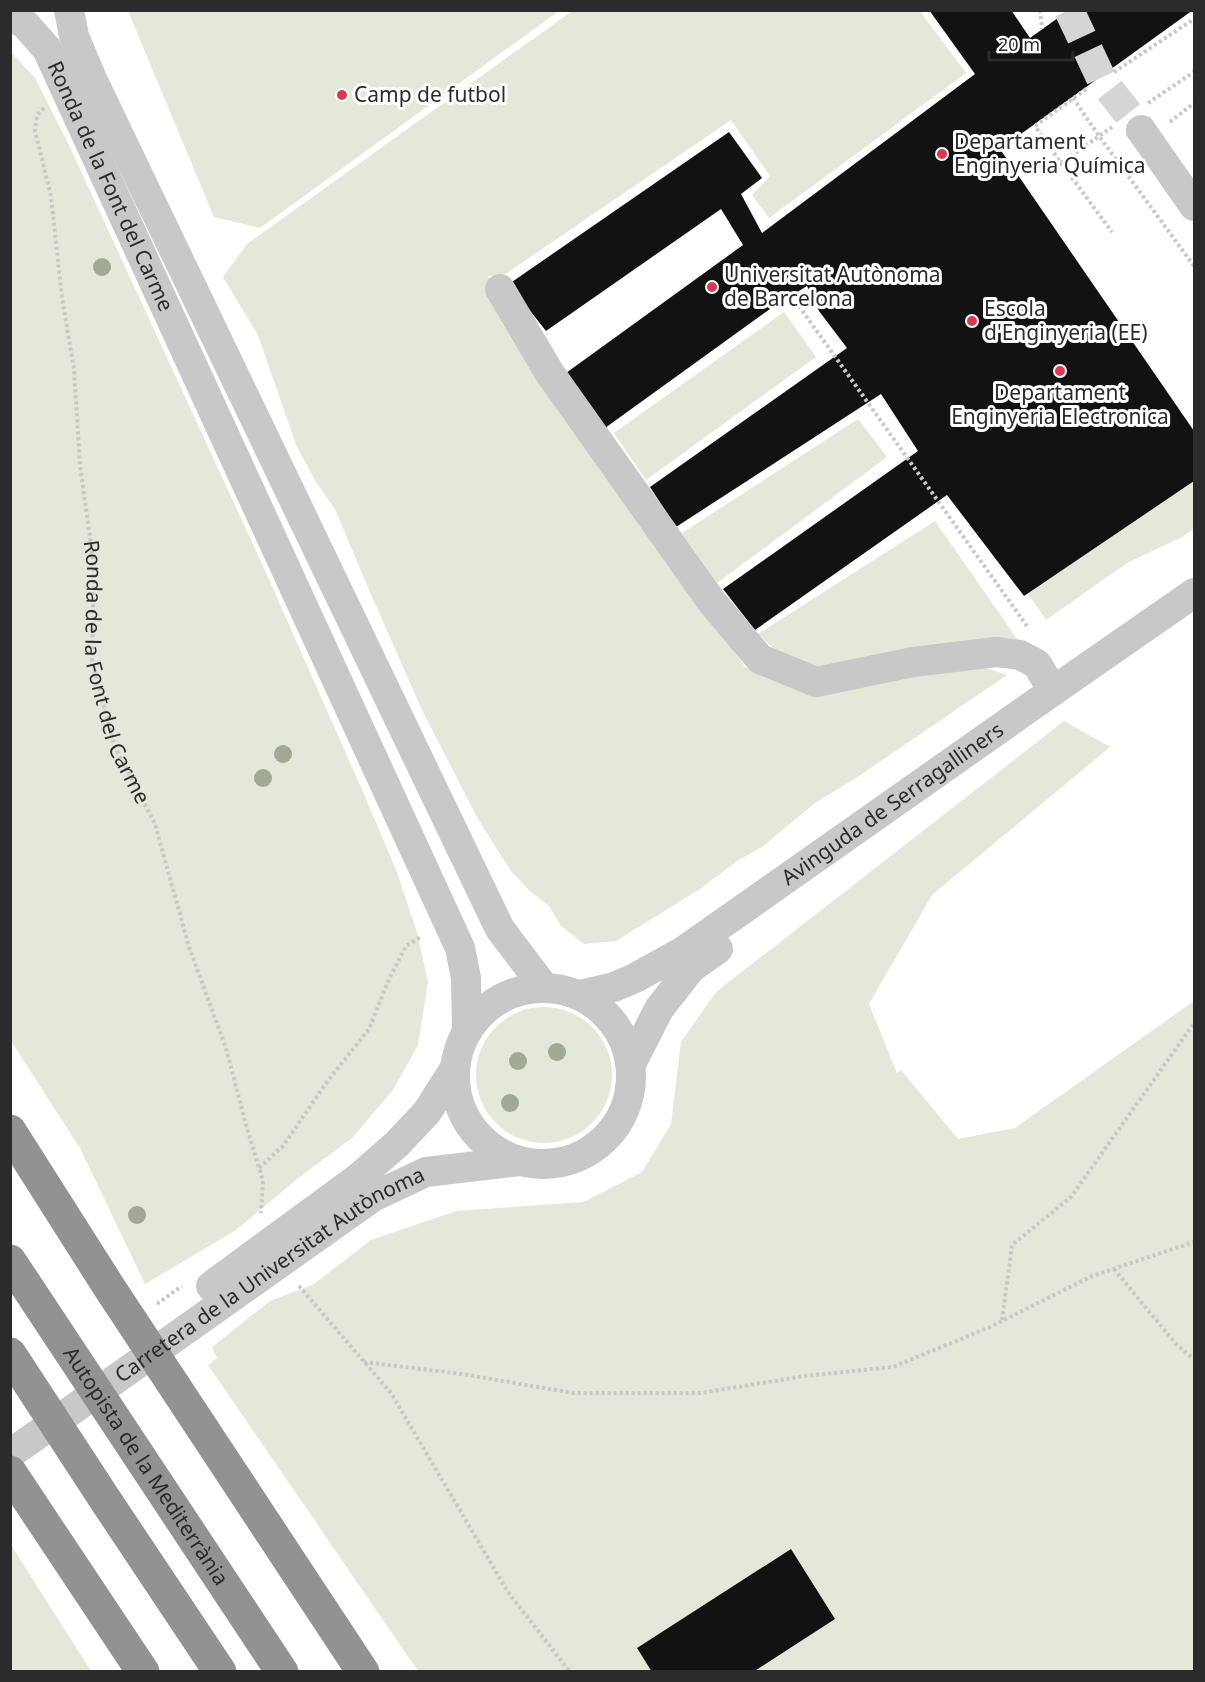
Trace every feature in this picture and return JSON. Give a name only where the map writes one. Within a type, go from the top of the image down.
[{"type":"highway","points":[[10,1131],[109,1287],[363,1671]]},
{"type":"highway","name":"Autopista de la Mediterrània","points":[[10,1261],[282,1671]]},
{"type":"highway","points":[[10,1354],[220,1671]]},
{"type":"highway","points":[[10,1472],[143,1671]]},
{"type":"street","name":"Ronda de la Font del Carme","points":[[69,10],[74,36],[92,79],[491,912],[500,929],[544,987]]},
{"type":"street","name":"Ronda de la Font del Carme","points":[[10,15],[26,25],[47,50],[460,948],[466,978],[467,1032]]},
{"type":"street","points":[[1154,127],[1194,206]]},
{"type":"street","points":[[500,289],[549,372],[712,602],[760,659],[816,682],[913,662],[996,652],[1020,655],[1037,664],[1053,691]]},
{"type":"street","name":"Avinguda de Serragalliners","points":[[580,995],[614,987],[682,952],[1194,593]]},
{"type":"street","name":"Avinguda de Serragalliners","points":[[631,1064],[659,1009],[691,968],[887,827],[1194,614]]},
{"type":"street","points":[[544,987],[562,989],[580,995],[602,1010],[614,1023],[626,1047],[631,1064],[631,1083],[628,1101],[621,1118],[604,1140],[581,1155],[564,1162],[546,1164],[519,1161],[502,1154],[488,1145],[470,1126],[457,1094],[455,1068],[459,1049],[467,1032],[484,1010],[499,999],[525,989],[544,987]]},
{"type":"street","name":"Carretera de la Universitat Autònoma","points":[[10,1454],[239,1279],[358,1179],[397,1144],[427,1112],[455,1068]]},
{"type":"street","name":"Carretera de la Universitat Autònoma","points":[[10,1431],[239,1279],[373,1197],[426,1172],[519,1161]]},
{"type":"path","points":[[1040,10],[1042,29]]},
{"type":"path","points":[[1114,72],[1194,19]]},
{"type":"path","points":[[1086,89],[1035,126],[1112,232]]},
{"type":"path","points":[[1073,98],[1194,266]]},
{"type":"path","name":"Ronda de la Font del Carme","points":[[48,102],[38,115],[35,131],[51,196],[62,298],[74,369],[80,465],[94,566],[92,660],[114,745],[154,824],[189,948],[226,1048],[263,1181],[261,1216]]},
{"type":"path","points":[[1154,127],[1194,103]]},
{"type":"path","points":[[1061,163],[1099,136]]},
{"type":"path","points":[[799,306],[1028,627]]},
{"type":"path","points":[[259,1168],[283,1146],[327,1082],[369,1029],[389,979],[406,946],[428,932]]},
{"type":"path","points":[[1002,1321],[1012,1245],[1071,1197],[1194,1023]]},
{"type":"path","points":[[363,1362],[462,1374],[573,1393],[700,1393],[805,1376],[893,1367],[1002,1321],[1092,1276],[1194,1242]]},
{"type":"path","points":[[1114,1269],[1176,1344],[1194,1359]]},
{"type":"path","points":[[295,1282],[391,1394],[508,1592],[570,1671]]},
{"type":"shaded area","points":[[128,11],[559,11],[260,228],[214,217]]},
{"type":"shaded area","points":[[572,11],[920,11],[966,73],[769,218],[752,195],[770,176],[731,120],[504,275],[488,276],[745,667],[807,692],[983,667],[1007,675],[856,778],[815,803],[762,847],[737,861],[700,889],[616,941],[584,944],[561,926],[549,906],[530,891],[511,871],[478,819],[422,710],[335,509],[316,482],[296,445],[258,335],[223,277],[247,244]]},
{"type":"shaded area","points":[[11,52],[35,78],[67,141],[263,566],[397,872],[417,932],[428,982],[418,1045],[393,1090],[352,1138],[297,1179],[236,1230],[145,1284],[80,1148],[11,1041]]},
{"type":"shaded area","points":[[784,312],[816,357],[646,480],[614,433]]},
{"type":"shaded area","points":[[858,419],[887,457],[717,583],[682,533]]},
{"type":"shaded area","points":[[1194,464],[1194,529],[1127,563],[1046,620],[1025,589]]},
{"type":"shaded area","points":[[935,521],[1022,646],[821,669],[788,662],[758,634]]},
{"type":"shaded area","points":[[1064,721],[1110,747],[932,895],[869,1004],[897,1073],[901,1070],[958,1139],[1015,1128],[1194,1001],[1194,1671],[418,1671],[208,1365],[217,1358],[212,1347],[270,1301],[314,1284],[371,1240],[456,1211],[584,1202],[642,1172],[671,1124],[681,1042],[716,992]]},
{"type":"shaded area","points":[[544,1007],[570,1012],[592,1027],[607,1049],[612,1075],[607,1101],[592,1123],[570,1138],[544,1143],[518,1138],[496,1123],[481,1101],[476,1075],[481,1049],[496,1027],[518,1012]]},
{"type":"shaded area","points":[[11,1545],[91,1671],[11,1671]]},
{"type":"building","name":"Escola d'Enginyeria (EE)","points":[[929,10],[1011,10],[1030,38],[1069,10],[1193,10],[1000,149],[1194,431],[1194,481],[1024,596],[947,495],[755,630],[723,589],[918,451],[881,394],[676,527],[650,487],[847,348],[819,311],[807,286],[770,309],[605,428],[566,373],[743,245],[721,209],[546,331],[509,284],[729,132],[762,178],[741,194],[762,233],[975,74]]},
{"type":"building","points":[[791,1549],[835,1619],[753,1672],[652,1672],[637,1648]]},
{"type":"tunnel","points":[[1069,10],[1102,80],[1141,130]]},
{"type":"place","name":"Camp de futbol","points":[[342,95]]},
{"type":"place","name":"Departament Enginyeria Química","points":[[942,154]]},
{"type":"place","name":"Universitat Autònoma de Barcelona","points":[[712,287]]},
{"type":"place","name":"Escola d'Enginyeria (EE)","points":[[972,321]]},
{"type":"place","name":"Departament Enginyeria Electronica","points":[[1060,371]]}]
